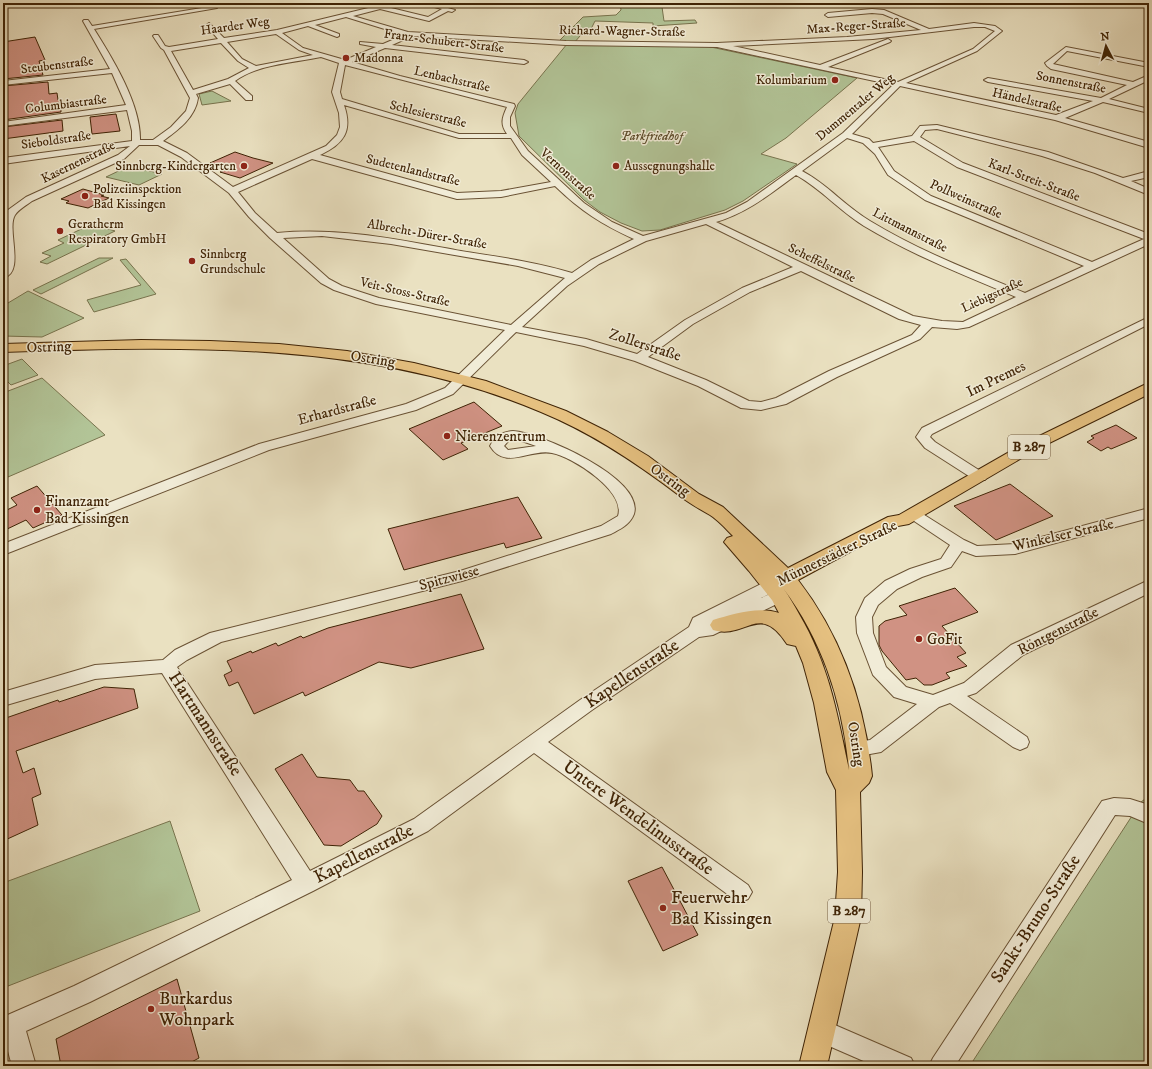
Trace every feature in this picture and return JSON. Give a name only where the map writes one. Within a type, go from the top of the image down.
[{"type":"main road","name":"Ostring","points":[[3,348],[94,345],[190,345],[304,350],[377,359],[464,378],[546,409],[619,444],[672,480],[707,508],[707,515],[751,560],[782,587],[819,628],[846,694],[859,748],[861,776],[848,788]]},
{"type":"main road","name":"Münnerstädter Straße","points":[[782,587],[905,526],[908,517],[980,477],[1030,446],[1149,388]]},
{"type":"main road","name":"Ostring","points":[[782,587],[817,675],[829,721],[838,772],[848,788],[850,872],[848,917],[813,1066]]},
{"type":"main road","points":[[720,625],[750,617],[774,618],[790,632],[805,667],[817,675]]},
{"type":"street","name":"Haarder Weg","points":[[168,48],[277,32],[397,3]]},
{"type":"street","points":[[422,3],[457,10]]},
{"type":"street","points":[[380,7],[394,12],[428,19],[447,9]]},
{"type":"street","points":[[91,28],[214,8]]},
{"type":"street","points":[[828,15],[872,11],[884,12],[929,31]]},
{"type":"street","name":"Richard-Wagner-Straße","points":[[345,15],[370,24],[412,34],[566,43],[717,45],[897,85]]},
{"type":"street","name":"Kasernenstraße","points":[[3,275],[10,262],[5,233],[9,215],[16,208],[29,200],[121,157],[131,150],[136,143],[132,107],[86,21]]},
{"type":"street","points":[[307,24],[337,35]]},
{"type":"street","points":[[209,25],[240,60],[255,68]]},
{"type":"street","name":"Max-Reger-Straße","points":[[717,45],[892,36],[972,25],[996,29]]},
{"type":"street","name":"Dummentaler Weg","points":[[642,239],[729,214],[750,204],[795,170],[846,135],[897,85],[975,50],[999,32],[996,29]]},
{"type":"street","name":"Lenbachstraße","points":[[277,32],[301,49],[398,78],[511,106]]},
{"type":"street","points":[[232,191],[329,148],[341,136],[344,127],[343,113],[336,92],[341,67],[345,62],[412,34]]},
{"type":"street","points":[[156,36],[163,48],[168,48],[167,50],[194,98],[192,110],[187,117],[156,142]]},
{"type":"street","points":[[818,68],[895,38],[892,36]]},
{"type":"street","name":"Franz-Schubert-Straße","points":[[362,43],[524,62]]},
{"type":"street","points":[[1076,43],[1066,49],[1049,63],[1049,65],[1132,84]]},
{"type":"street","points":[[1066,49],[1149,65]]},
{"type":"street","points":[[192,93],[231,81],[238,75],[255,68],[322,55]]},
{"type":"street","name":"Steubenstraße","points":[[3,83],[113,71]]},
{"type":"street","points":[[1057,118],[1102,100],[1149,77]]},
{"type":"street","name":"Sonnenstraße","points":[[988,80],[1102,100],[1149,111]]},
{"type":"street","points":[[231,81],[249,98]]},
{"type":"street","name":"Händelstraße","points":[[897,85],[1057,118],[1149,144]]},
{"type":"street","name":"Schlesierstraße","points":[[340,101],[459,136],[512,136]]},
{"type":"street","name":"Vernonstraße","points":[[511,106],[506,117],[506,126],[525,153],[581,205],[598,216],[642,239]]},
{"type":"street","name":"Columbiastraße","points":[[3,124],[132,107]]},
{"type":"street","points":[[870,146],[915,138],[923,128],[937,127],[1001,142],[1124,180],[1149,192]]},
{"type":"street","name":"Pollweinstraße","points":[[846,135],[866,141],[899,180],[928,198],[1092,266]]},
{"type":"street","name":"Karl-Streit-Straße","points":[[915,138],[960,165],[1149,237]]},
{"type":"street","name":"Sieboldstraße","points":[[3,160],[136,143],[156,142]]},
{"type":"street","name":"Veit-Stoss-Straße","points":[[156,142],[184,155],[232,191],[252,215],[325,281],[356,296],[513,329]]},
{"type":"street","name":"Sudetenlandstraße","points":[[313,156],[457,196],[501,194],[557,183]]},
{"type":"street","name":"Littmannstraße","points":[[795,170],[805,175],[848,211],[887,235],[1024,297]]},
{"type":"street","points":[[1124,180],[1149,174]]},
{"type":"street","name":"Scheffelstraße","points":[[707,221],[800,268],[904,317],[928,324]]},
{"type":"street","name":"Albrecht-Dürer-Straße","points":[[274,236],[320,232],[364,236],[529,266],[574,277]]},
{"type":"street","name":"Erhardstraße","points":[[3,550],[264,447],[411,408],[449,391],[513,329],[574,277],[616,250],[642,239]]},
{"type":"street","name":"Liebigstraße","points":[[928,324],[945,326],[965,325],[1149,240]]},
{"type":"street","points":[[638,358],[689,322],[739,293],[800,268]]},
{"type":"street","name":"Im Premes","points":[[980,477],[930,445],[922,437],[927,431],[1149,320]]},
{"type":"street","name":"Zollerstraße","points":[[513,329],[586,343],[638,358],[702,383],[746,405],[761,406],[781,401],[833,374],[916,338],[928,324]]},
{"type":"street","name":"Spitzwiese","points":[[167,666],[181,655],[216,637],[462,576],[606,530],[619,523],[626,516],[628,507],[625,500],[614,486],[599,470],[586,462],[551,448]]},
{"type":"street","name":"Winkelser Straße","points":[[908,517],[959,544],[976,551],[1015,549],[1149,513]]},
{"type":"street","points":[[933,702],[900,692],[879,670],[865,633],[864,617],[871,602],[891,586],[916,573],[946,563],[959,544]]},
{"type":"street","name":"Röntgenstraße","points":[[859,748],[874,747],[933,702],[970,688],[1017,650],[1149,586]]},
{"type":"street","name":"Kapellenstraße","points":[[8,1027],[82,994],[306,884],[421,825],[535,744],[586,705],[696,631],[707,631],[720,625],[782,587]]},
{"type":"street","name":"Kapellenstraße","points":[[696,631],[699,622],[782,587]]},
{"type":"street","name":"Hartmannstraße","points":[[3,699],[95,672],[167,666],[306,884]]},
{"type":"street","points":[[952,695],[1020,742]]},
{"type":"street","name":"Untere Wendelinusstraße","points":[[535,744],[741,892]]},
{"type":"street","name":"Sankt-Bruno-Straße","points":[[941,1066],[1109,807],[1120,805],[1139,810],[1149,815]]},
{"type":"street","points":[[8,1027],[24,1066]]},
{"type":"street","points":[[821,1031],[903,1066]]},
{"type":"green space","points":[[620,3],[684,3],[686,6],[662,7],[664,21],[695,20],[697,23],[653,26],[653,23],[595,21],[591,29],[586,29],[574,43],[558,42],[583,17],[616,15],[621,10]]},
{"type":"green space","name":"Parkfriedhof","points":[[567,44],[706,46],[857,78],[786,138],[761,154],[797,164],[743,201],[725,210],[660,230],[642,231],[621,223],[600,212],[584,200],[519,136],[515,113],[518,104]]},
{"type":"green space","points":[[212,91],[231,101],[202,105],[199,94]]},
{"type":"green space","points":[[129,166],[162,174],[139,185],[106,177]]},
{"type":"green space","points":[[92,224],[115,231],[47,264],[40,262],[51,256],[42,253],[64,243],[58,240]]},
{"type":"green space","points":[[99,258],[113,258],[41,294],[33,290]]},
{"type":"green space","points":[[126,259],[156,294],[94,312],[87,300],[141,285],[120,260]]},
{"type":"green space","points":[[28,291],[84,318],[42,337],[3,336],[3,306]]},
{"type":"green space","points":[[22,359],[38,375],[11,385],[3,377],[3,366]]},
{"type":"green space","points":[[42,378],[105,435],[8,477],[3,472],[3,393]]},
{"type":"green space","points":[[1149,796],[1149,1066],[973,1066],[971,1064],[1141,802]]},
{"type":"green space","points":[[170,821],[200,911],[3,988],[3,883]]},
{"type":"building","points":[[35,37],[45,60],[39,61],[43,75],[3,79],[3,42]]},
{"type":"building","points":[[48,82],[49,94],[57,93],[58,100],[60,100],[61,112],[3,120],[3,86]]},
{"type":"building","points":[[116,114],[120,131],[92,134],[90,117]]},
{"type":"building","points":[[62,120],[63,131],[3,139],[3,127]]},
{"type":"building","name":"Sinnberg-Kindergarten","points":[[235,152],[273,163],[240,178],[220,172],[229,168],[210,163]]},
{"type":"building","name":"Polizeiinspektion Bad Kissingen","points":[[83,189],[109,198],[88,208],[66,203],[69,201],[61,199]]},
{"type":"building","name":"Nierenzentrum","points":[[474,402],[502,426],[461,443],[468,449],[443,460],[409,429]]},
{"type":"building","points":[[1116,425],[1137,438],[1111,449],[1108,447],[1101,451],[1087,442],[1094,438],[1091,436]]},
{"type":"building","points":[[1010,484],[1053,516],[996,540],[954,506]]},
{"type":"building","name":"Finanzamt Bad Kissingen","points":[[37,486],[62,515],[33,528],[26,520],[3,531],[3,512],[17,505],[11,498]]},
{"type":"building","points":[[518,497],[542,538],[506,548],[504,543],[404,570],[388,529]]},
{"type":"building","name":"GoFit","points":[[955,588],[978,612],[942,626],[966,653],[957,657],[967,666],[946,673],[950,678],[932,685],[924,685],[916,678],[906,680],[882,651],[879,645],[879,626],[885,621],[907,615],[899,606]]},
{"type":"building","points":[[461,594],[484,649],[411,668],[379,662],[305,696],[303,692],[254,714],[238,682],[229,686],[224,675],[232,671],[227,661],[251,651],[252,653],[276,643],[278,646],[301,636],[303,638],[328,628]]},
{"type":"building","points":[[104,687],[134,689],[138,708],[16,751],[23,773],[34,768],[41,794],[32,798],[38,825],[3,841],[3,719],[58,700],[59,702]]},
{"type":"building","points":[[302,754],[317,777],[350,780],[358,791],[364,791],[382,816],[377,824],[341,846],[324,845],[275,769]]},
{"type":"building","name":"Feuerwehr Bad Kissingen","points":[[662,867],[698,935],[663,951],[628,881]]},
{"type":"building","name":"Burkardus Wohnpark","points":[[177,979],[199,1058],[184,1066],[61,1066],[56,1039]]},
{"type":"place","name":"Madonna","points":[[346,58]]},
{"type":"place","name":"Kolumbarium","points":[[835,80]]},
{"type":"place","name":"Sinnberg-Kindergarten","points":[[244,166]]},
{"type":"place","name":"Aussegnungshalle","points":[[616,166]]},
{"type":"place","name":"Polizeiinspektion Bad Kissingen","points":[[85,196]]},
{"type":"place","name":"Geratherm Respiratory GmbH","points":[[60,231]]},
{"type":"place","name":"Sinnberg Grundschule","points":[[192,261]]},
{"type":"place","name":"Nierenzentrum","points":[[447,436]]},
{"type":"place","name":"Finanzamt Bad Kissingen","points":[[37,510]]},
{"type":"place","name":"GoFit","points":[[919,639]]},
{"type":"place","name":"Feuerwehr Bad Kissingen","points":[[663,908]]},
{"type":"place","name":"Burkardus Wohnpark","points":[[151,1009]]}]
